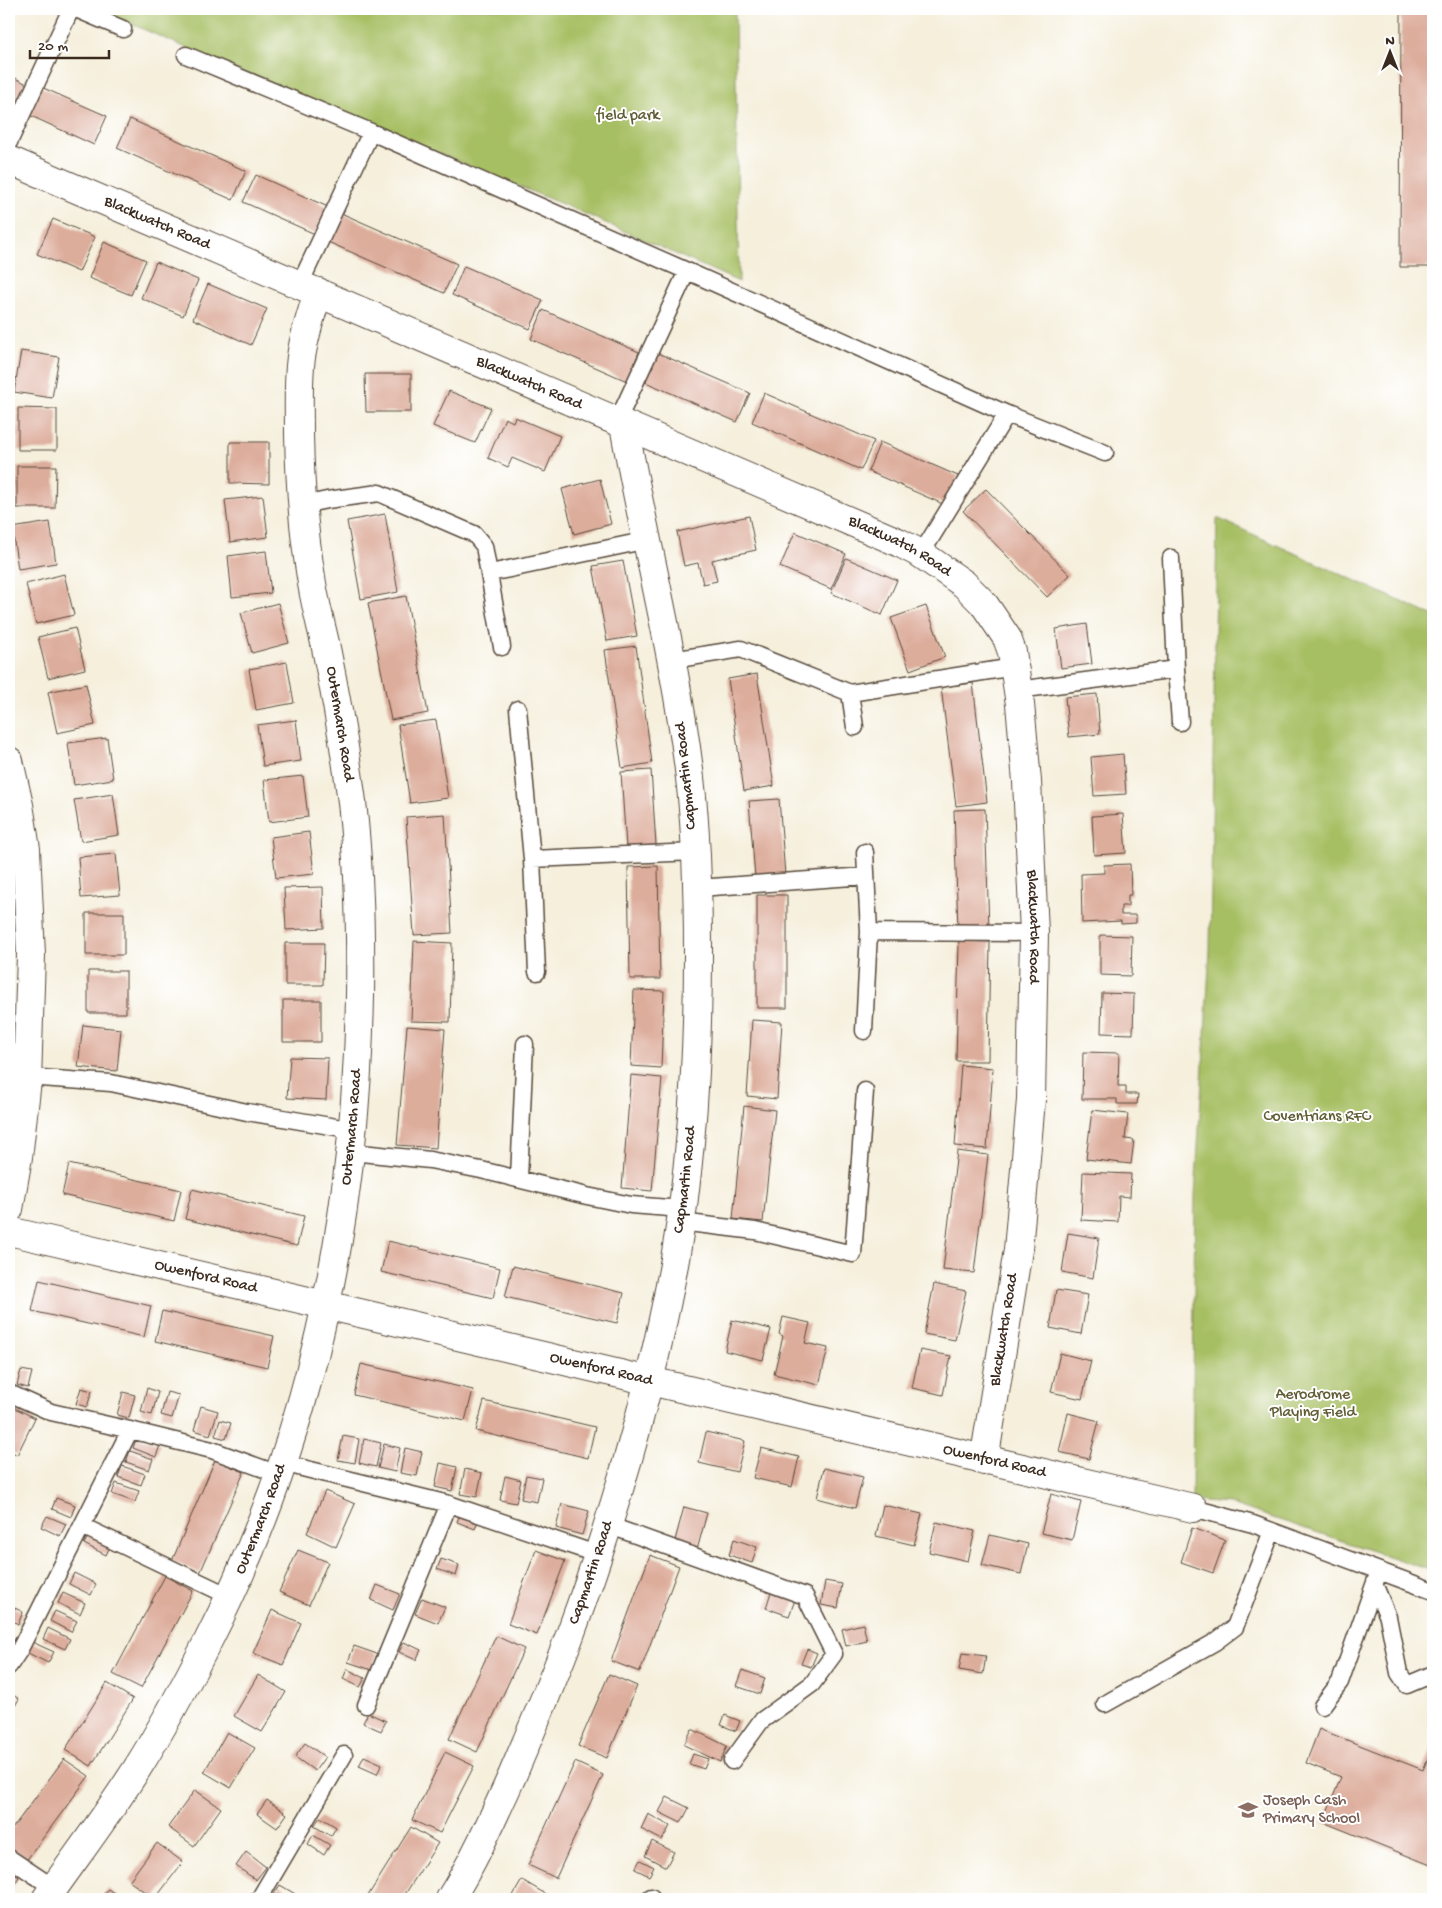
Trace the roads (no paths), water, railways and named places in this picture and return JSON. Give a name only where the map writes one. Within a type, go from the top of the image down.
[{"type":"street","name":"Blackwatch Road","points":[[9,160],[921,554],[964,584],[984,604],[1008,638],[1016,678],[1027,781],[1034,933],[1031,1100],[1018,1250],[984,1461]]},
{"type":"street","name":"Outermarch Road","points":[[50,1894],[140,1765],[209,1639],[243,1566],[280,1469],[317,1351],[346,1198],[359,1050],[360,944],[358,874],[352,800],[339,715],[311,580],[304,531],[300,471],[300,363],[308,326],[309,288]]},
{"type":"street","name":"Capmartin Road","points":[[450,1899],[494,1815],[549,1692],[598,1555],[648,1381],[674,1260],[681,1215],[693,1108],[698,1018],[698,888],[690,779],[672,660],[648,540],[620,423]]},
{"type":"street","points":[[9,761],[26,849],[31,955],[21,1062],[18,1157],[9,1209]]},
{"type":"street","name":"Owenford Road","points":[[9,1231],[984,1461],[1193,1508]]},
{"type":"lane","points":[[9,142],[71,9]]},
{"type":"lane","points":[[76,9],[123,29]]},
{"type":"lane","points":[[186,55],[371,132],[687,270],[1008,414],[1105,453]]},
{"type":"lane","points":[[309,288],[371,132]]},
{"type":"lane","points":[[620,423],[687,270]]},
{"type":"lane","points":[[921,554],[1008,414]]},
{"type":"lane","points":[[303,505],[379,492],[474,534],[484,546],[502,647]]},
{"type":"lane","points":[[490,573],[648,540]]},
{"type":"lane","points":[[1171,558],[1180,722]]},
{"type":"lane","points":[[672,660],[741,649],[850,693],[1016,678],[1176,670]]},
{"type":"lane","points":[[850,693],[855,727]]},
{"type":"lane","points":[[518,709],[532,859],[537,972]]},
{"type":"lane","points":[[532,859],[695,852]]},
{"type":"lane","points":[[864,1031],[869,932],[865,852]]},
{"type":"lane","points":[[698,888],[866,876]]},
{"type":"lane","points":[[869,932],[1034,933]]},
{"type":"lane","points":[[519,1178],[525,1044]]},
{"type":"lane","points":[[21,1062],[247,1112],[430,1160],[519,1178],[587,1196],[755,1231],[853,1254],[865,1091]]},
{"type":"lane","points":[[9,1394],[51,1412],[212,1450],[280,1469],[449,1504],[598,1555]]},
{"type":"lane","points":[[9,1666],[19,1651],[130,1430]]},
{"type":"lane","points":[[366,1705],[449,1504]]},
{"type":"lane","points":[[1193,1508],[1272,1531],[1377,1579],[1433,1591]]},
{"type":"lane","points":[[608,1525],[805,1596],[834,1654],[812,1684],[761,1721],[732,1761]]},
{"type":"lane","points":[[82,1526],[229,1596]]},
{"type":"lane","points":[[1106,1704],[1215,1642],[1235,1627],[1272,1531]]},
{"type":"lane","points":[[1377,1579],[1388,1617],[1399,1673],[1407,1684],[1433,1674]]},
{"type":"lane","points":[[1322,1706],[1340,1682],[1377,1579]]},
{"type":"lane","points":[[259,1899],[344,1756]]},
{"type":"lane","points":[[9,1858],[50,1894]]},
{"type":"place","name":"Joseph Cash Primary School","points":[[1248,1810]]},
{"type":"park label","name":"field park","points":[[628,116]]},
{"type":"park label","name":"Coventrians RFC","points":[[1317,1117]]},
{"type":"park label","name":"Aerodrome Playing Field","points":[[1313,1404]]}]
